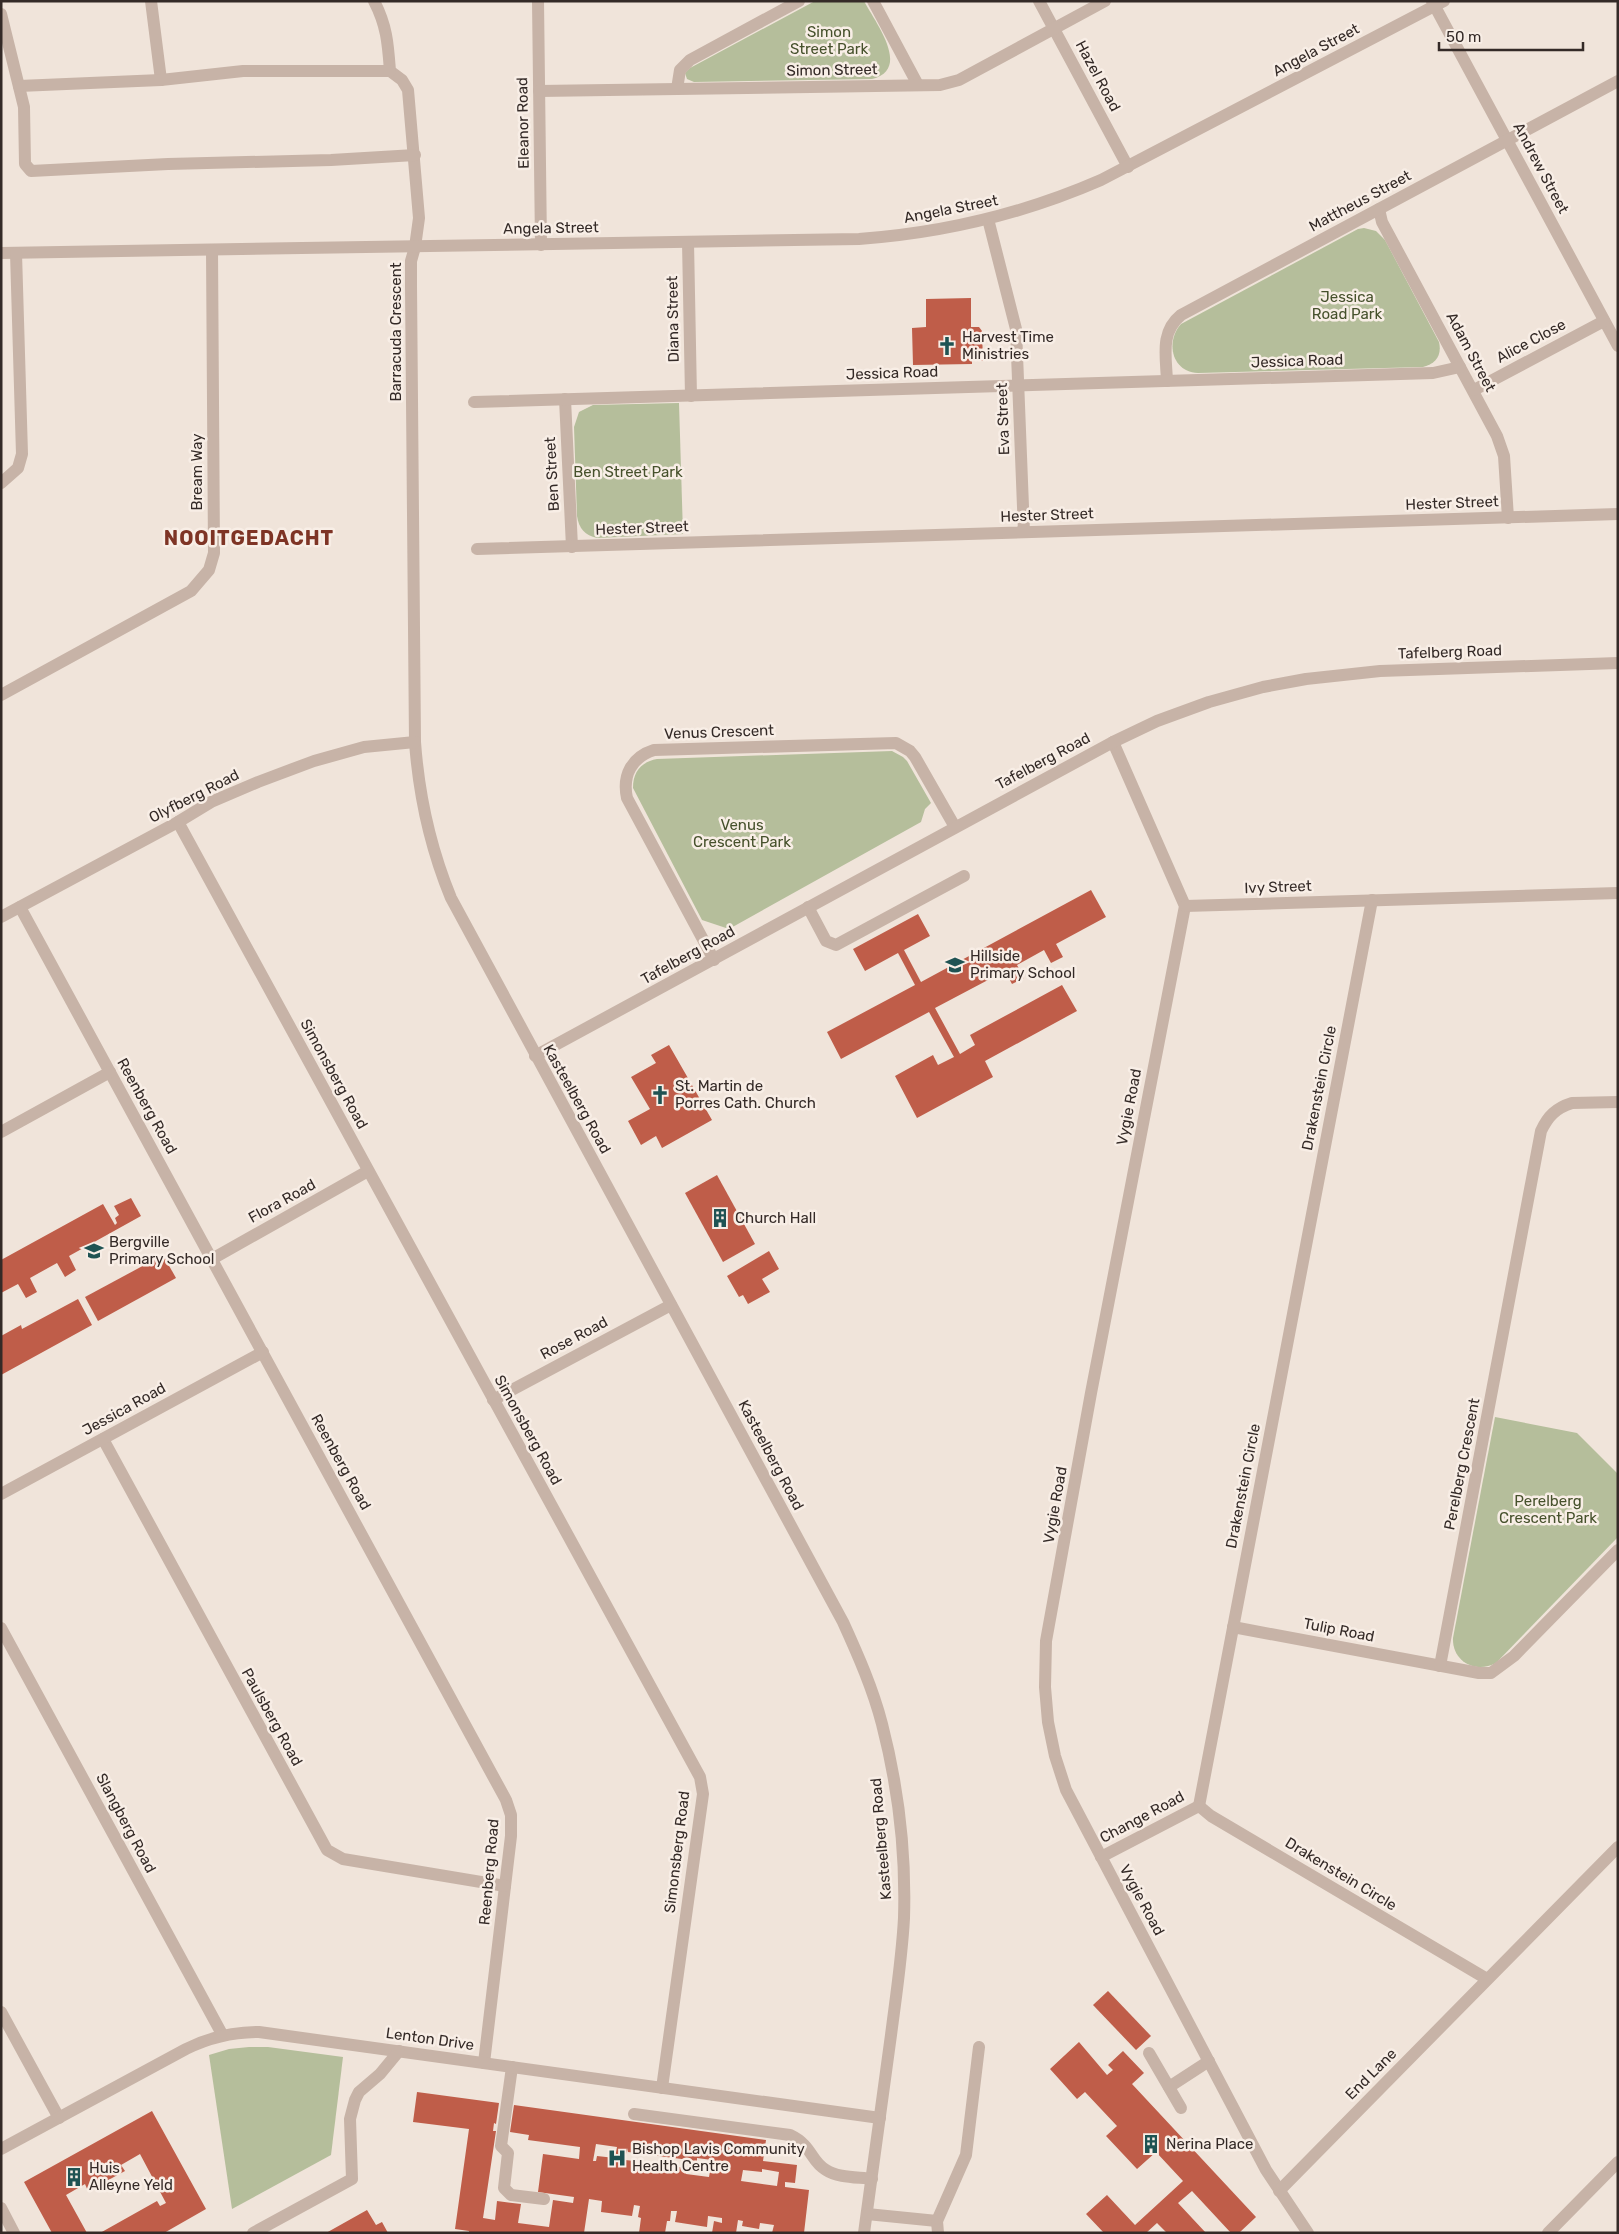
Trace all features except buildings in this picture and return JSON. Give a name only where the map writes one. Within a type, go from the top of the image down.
[{"type":"street","points":[[151,1],[161,80]]},
{"type":"street","points":[[374,1],[383,19],[387,34],[390,71]]},
{"type":"street","name":"Eleanor Road","points":[[538,1],[541,245]]},
{"type":"street","points":[[677,89],[680,70],[690,60],[800,1]]},
{"type":"street","points":[[873,1],[918,85]]},
{"type":"street","name":"Hazel Road","points":[[1039,1],[1128,167]]},
{"type":"street","name":"Simon Street","points":[[539,92],[940,85],[959,80],[1105,1]]},
{"type":"street","name":"Andrew Street","points":[[1437,3],[1508,141],[1618,346]]},
{"type":"street","name":"Angela Street","points":[[416,247],[882,237],[935,230],[988,219],[1066,195],[1128,167],[1437,3]]},
{"type":"street","points":[[1,14],[24,108],[25,164],[31,171],[415,155]]},
{"type":"street","points":[[19,86],[161,80],[243,71],[390,71],[402,80],[408,90],[419,218],[416,247]]},
{"type":"street","name":"Mattheus Street","points":[[1167,381],[1165,351],[1168,331],[1172,322],[1181,315],[1618,81]]},
{"type":"street","name":"Adam Street","points":[[1379,209],[1382,222],[1474,390],[1501,446],[1508,518]]},
{"type":"street","name":"Eva Street","points":[[988,219],[1016,329],[1024,532]]},
{"type":"street","name":"Diana Street","points":[[688,242],[691,396]]},
{"type":"street","name":"Barracuda Crescent","points":[[1,253],[416,247],[411,261],[415,742]]},
{"type":"street","name":"Bream Way","points":[[1,695],[191,591],[209,570],[214,553],[212,250]]},
{"type":"street","points":[[1,484],[18,468],[22,454],[16,253]]},
{"type":"street","name":"Alice Close","points":[[1474,390],[1604,321]]},
{"type":"street","name":"Jessica Road","points":[[474,402],[1433,373],[1460,367]]},
{"type":"street","name":"Ben Street","points":[[565,399],[572,547]]},
{"type":"street","name":"Hester Street","points":[[477,549],[1618,514]]},
{"type":"street","name":"Tafelberg Road","points":[[536,1056],[1113,742],[1157,721],[1209,702],[1263,687],[1306,678],[1388,670],[1618,663]]},
{"type":"street","name":"Olyfberg Road","points":[[1,917],[178,822],[211,802],[314,761],[364,747],[415,742]]},
{"type":"street","name":"Kasteelberg Road","points":[[415,742],[422,807],[439,868],[451,898],[843,1622],[861,1662],[882,1723],[894,1783],[899,1824],[904,1871],[904,1918],[900,1971],[864,2233]]},
{"type":"street","points":[[1113,742],[1186,906]]},
{"type":"street","name":"Venus Crescent","points":[[714,960],[627,798],[625,788],[628,770],[639,757],[646,753],[654,750],[896,743],[910,751],[915,757],[955,827]]},
{"type":"street","name":"Simonsberg Road","points":[[178,822],[493,1400],[698,1771],[702,1784],[702,1794],[662,2088]]},
{"type":"street","points":[[808,907],[826,941],[836,944],[964,876]]},
{"type":"street","points":[[1372,900],[1618,893]]},
{"type":"street","name":"Ivy Street","points":[[1186,906],[1372,900]]},
{"type":"street","name":"Drakenstein Circle","points":[[1372,900],[1199,1806],[1211,1816],[1487,1979]]},
{"type":"street","name":"Vygie Road","points":[[1186,906],[1091,1393],[1046,1641],[1045,1687],[1048,1722],[1055,1756],[1066,1790],[1279,2191],[1308,2233]]},
{"type":"street","name":"Reenberg Road","points":[[20,907],[506,1800],[512,1826],[484,2063]]},
{"type":"street","points":[[1,1132],[110,1072]]},
{"type":"street","name":"Perelberg Crescent","points":[[1440,1666],[1541,1131],[1551,1115],[1564,1106],[1572,1103],[1618,1102]]},
{"type":"street","name":"Flora Road","points":[[212,1259],[368,1171]]},
{"type":"street","name":"Rose Road","points":[[493,1400],[671,1305]]},
{"type":"street","name":"Jessica Road","points":[[1,1494],[263,1352]]},
{"type":"street","name":"Paulsberg Road","points":[[102,1439],[327,1850],[343,1859],[506,1886]]},
{"type":"street","points":[[1440,1666],[1479,1673],[1492,1673],[1501,1667],[1618,1550]]},
{"type":"street","name":"Tulip Road","points":[[1233,1627],[1440,1666]]},
{"type":"street","name":"Slangberg Road","points":[[1,1628],[222,2034]]},
{"type":"street","name":"Change Road","points":[[1101,1858],[1199,1806]]},
{"type":"street","points":[[1487,1979],[1618,1847]]},
{"type":"street","name":"End Lane","points":[[1279,2191],[1487,1979]]},
{"type":"street","points":[[1,2012],[59,2118]]},
{"type":"street","name":"Lenton Drive","points":[[1,2150],[186,2049],[222,2034],[259,2032],[880,2118]]},
{"type":"street","points":[[867,2214],[938,2227],[966,2155],[979,2047]]},
{"type":"street","points":[[253,2233],[352,2179],[350,2119],[355,2100],[359,2092],[380,2074],[399,2051]]},
{"type":"street","points":[[1149,2053],[1181,2108]]},
{"type":"street","points":[[1169,2087],[1209,2062]]},
{"type":"street","points":[[512,2067],[501,2146],[508,2153],[504,2188],[511,2195],[544,2200]]},
{"type":"street","points":[[634,2114],[790,2135],[808,2146],[825,2170],[833,2174],[872,2179]]},
{"type":"street","points":[[1548,2233],[1618,2162]]},
{"type":"street","points":[[1,2208],[14,2233]]},
{"type":"green space","name":"Simon Street Park","points":[[815,1],[864,1],[887,44],[890,55],[889,66],[884,74],[872,79],[694,82],[687,79],[685,73],[690,68]]},
{"type":"green space","name":"Jessica Road Park","points":[[1364,228],[1376,231],[1385,240],[1439,342],[1439,355],[1431,364],[1423,367],[1198,373],[1189,371],[1177,362],[1172,347],[1176,331],[1181,324],[1358,229]]},
{"type":"green space","name":"Ben Street Park","points":[[679,403],[683,534],[597,538],[586,533],[581,528],[577,516],[574,427],[579,412],[593,405]]},
{"type":"green space","name":"Venus Crescent Park","points":[[892,751],[907,761],[931,803],[925,809],[921,822],[729,929],[702,920],[633,788],[634,777],[642,765],[657,759]]},
{"type":"green space","name":"Perelberg Crescent Park","points":[[1495,1417],[1577,1433],[1618,1474],[1618,1537],[1496,1663],[1480,1667],[1473,1666],[1461,1659],[1456,1653],[1453,1638]]},
{"type":"green space","points":[[268,2047],[343,2057],[331,2155],[232,2209],[209,2055],[229,2049]]},
{"type":"place","name":"Harvest Time Ministries","points":[[947,346]]},
{"type":"place","name":"Hillside Primary School","points":[[955,965]]},
{"type":"place","name":"St. Martin de Porres Cath. Church","points":[[660,1095]]},
{"type":"place","name":"Church Hall","points":[[720,1218]]},
{"type":"place","name":"Bergville Primary School","points":[[94,1251]]},
{"type":"place","name":"Nerina Place","points":[[1151,2144]]},
{"type":"place","name":"Bishop Lavis Community Health Centre","points":[[617,2158]]},
{"type":"place","name":"Huis Alleyne Yeld","points":[[74,2177]]},
{"type":"district","name":"NOOITGEDACHT","points":[[249,538]]}]
